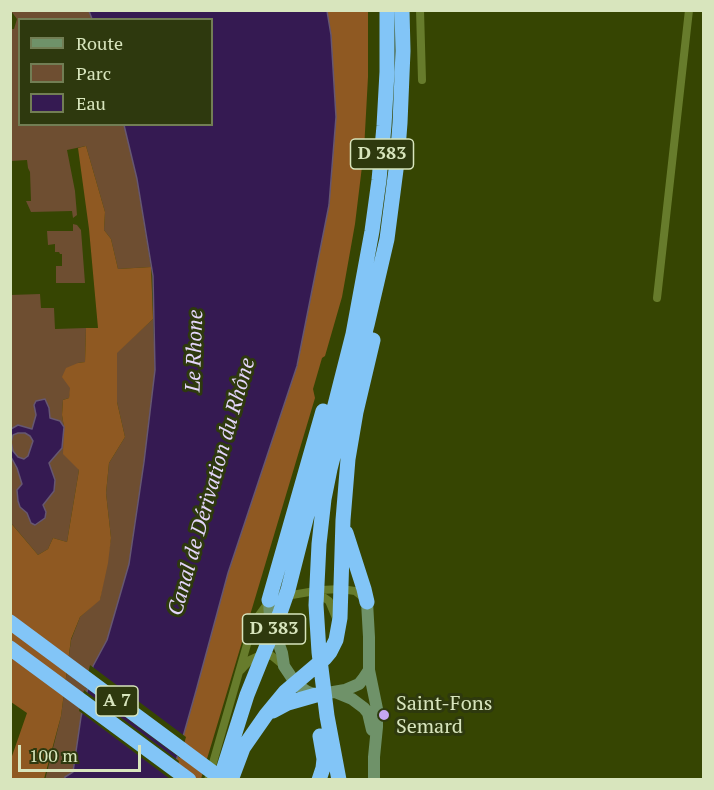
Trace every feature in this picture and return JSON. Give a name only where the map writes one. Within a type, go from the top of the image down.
[{"type":"highway","name":"D 383","points":[[307,563],[322,453],[353,334],[379,180],[386,83],[387,10]]},
{"type":"highway","name":"D 383","points":[[222,780],[248,695],[280,613],[307,563],[322,515],[330,469],[367,325],[387,239],[397,162],[403,51],[402,10]]},
{"type":"highway","points":[[231,780],[243,748],[253,731],[285,692],[330,652],[339,630],[343,520],[352,434],[386,277],[387,239]]},
{"type":"highway","points":[[269,600],[314,441],[359,296]]},
{"type":"highway","points":[[343,520],[367,602]]},
{"type":"highway","points":[[307,563],[307,628],[339,780]]},
{"type":"highway","name":"A 7","points":[[10,622],[222,780]]},
{"type":"highway","name":"A 7","points":[[10,648],[189,780]]},
{"type":"highway","points":[[266,715],[288,703],[322,699]]},
{"type":"highway","points":[[319,780],[323,768],[322,699]]},
{"type":"street","points":[[420,10],[422,80]]},
{"type":"street","points":[[657,298],[689,10]]},
{"type":"street","points":[[208,780],[242,657],[253,626],[269,600],[306,592],[341,589],[355,591],[367,602],[369,670],[377,710],[375,780]]},
{"type":"street","points":[[306,592],[322,596],[329,601],[339,630]]},
{"type":"street","points":[[269,600],[270,619],[284,666]]},
{"type":"street","points":[[238,676],[253,658],[261,655],[272,656],[284,666],[296,684],[306,691],[322,699],[352,699],[364,708],[370,718],[375,745]]},
{"type":"street","points":[[322,699],[359,684],[369,670]]},
{"type":"green space","points":[[11,11],[89,11],[92,18],[18,18],[18,126],[124,126],[137,179],[151,267],[118,269],[111,239],[104,230],[105,212],[86,146],[67,150],[77,215],[73,218],[72,211],[31,212],[26,201],[31,201],[30,172],[27,160],[11,161],[10,29],[14,29],[17,19]]},
{"type":"green space","points":[[73,224],[81,230],[85,283],[56,283],[56,266],[62,266],[62,254],[55,252],[55,244],[48,245],[47,231],[73,231]]},
{"type":"green space","points":[[40,294],[41,308],[54,308],[55,329],[86,328],[85,362],[78,363],[69,398],[63,400],[64,427],[79,470],[67,542],[53,538],[48,549],[38,555],[11,523],[10,295]]},
{"type":"green space","points":[[153,319],[155,370],[129,564],[107,640],[93,666],[81,717],[73,772],[65,779],[45,780],[61,716],[71,640],[80,617],[100,599],[111,538],[106,493],[109,463],[125,437],[117,402],[117,352]]},
{"type":"shaded area","points":[[327,11],[368,11],[368,77],[364,150],[355,224],[342,297],[313,389],[315,398],[201,779],[171,780],[228,573],[297,366],[329,205],[336,117],[331,35]]},
{"type":"shaded area","points":[[86,146],[105,212],[104,230],[111,239],[118,269],[151,267],[153,319],[117,353],[117,402],[125,437],[109,463],[106,493],[111,538],[100,600],[80,617],[71,639],[61,716],[44,779],[11,779],[11,759],[27,713],[11,702],[10,522],[38,555],[48,549],[53,538],[67,542],[79,470],[63,454],[63,400],[69,398],[70,388],[62,377],[66,368],[85,362],[86,328],[98,328],[89,229],[78,148]]},
{"type":"water","points":[[89,11],[327,11],[331,35],[336,117],[329,205],[297,366],[228,573],[171,779],[65,780],[65,777],[73,772],[81,717],[93,666],[107,640],[129,564],[155,370],[153,276],[137,179],[124,126],[213,126],[213,18],[92,18]]},
{"type":"water","points":[[45,399],[50,418],[60,421],[64,427],[62,448],[49,463],[55,480],[54,491],[43,505],[46,512],[45,518],[35,525],[31,523],[18,501],[17,490],[22,484],[11,457],[11,442],[11,429],[18,425],[32,429],[36,415],[34,405],[36,401]],"holes":[[[25,433],[33,441],[28,456],[24,459],[18,457],[13,451],[11,442],[13,435]]]},
{"type":"pier","points":[[90,665],[186,737],[180,758],[85,687]]},
{"type":"pier","points":[[84,690],[179,761],[174,780],[79,711]]},
{"type":"place","name":"Saint-Fons Semard","points":[[384,715]]},
{"type":"water label","name":"Le Rhone","points":[[195,351]]},
{"type":"water label","name":"Canal de Dérivation du Rhône","points":[[212,487]]}]
